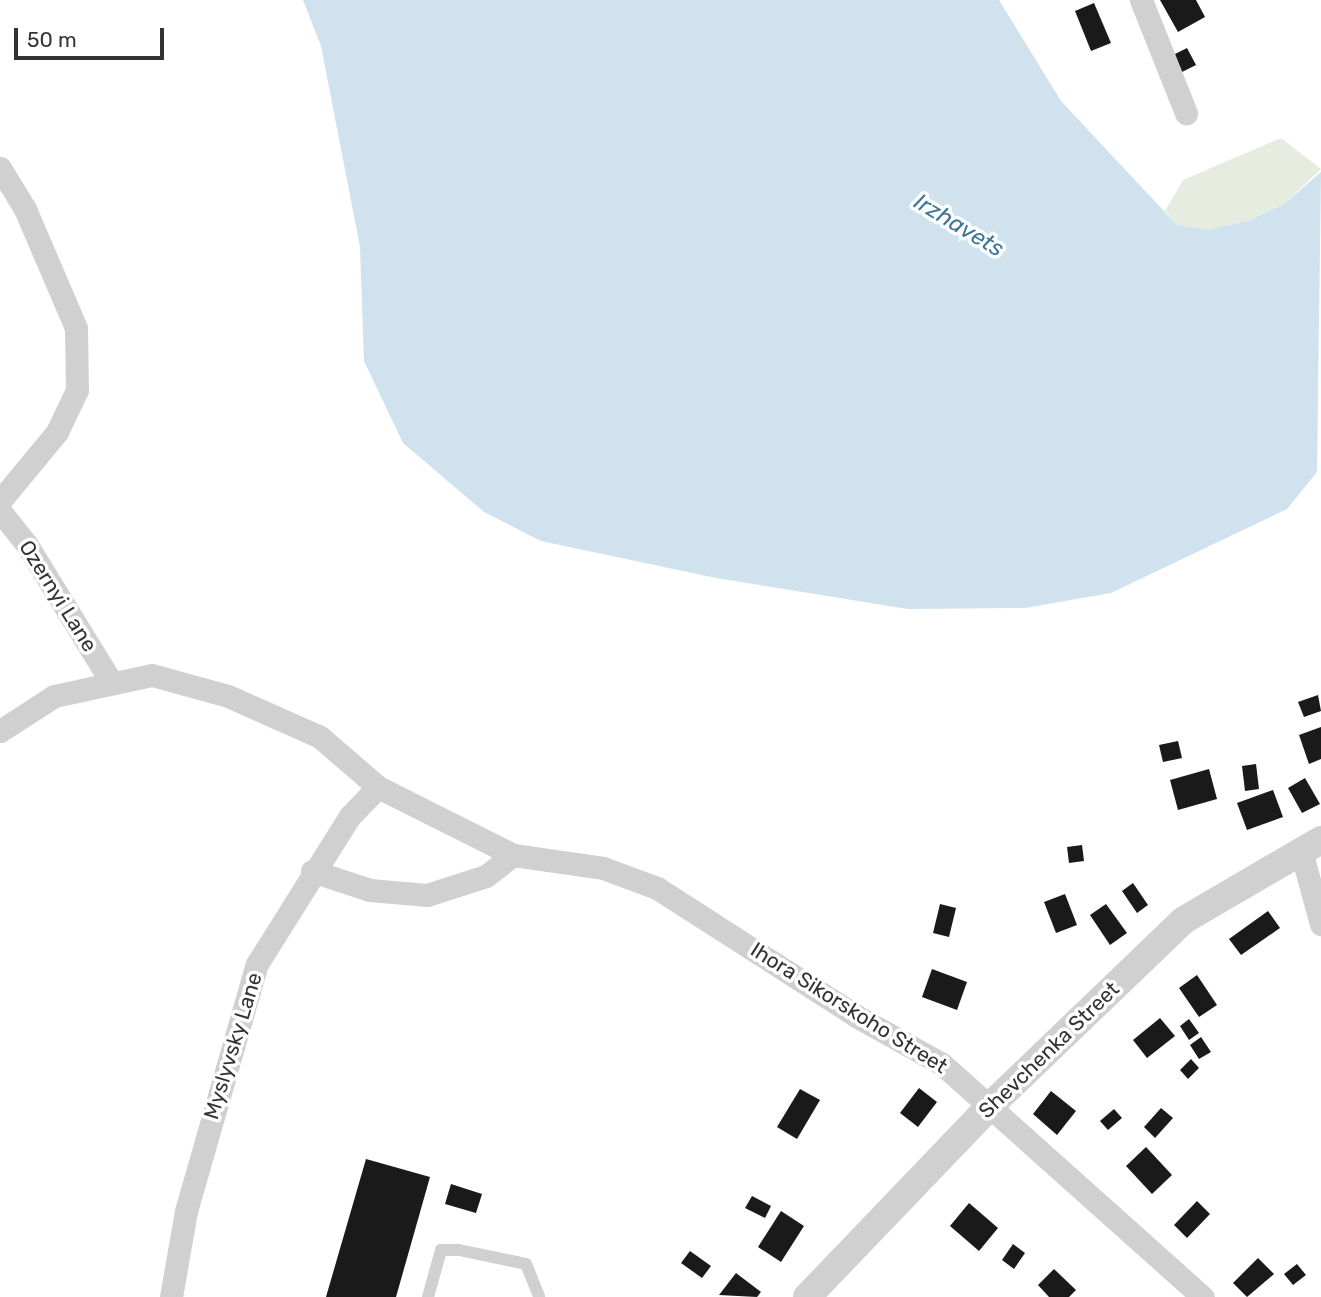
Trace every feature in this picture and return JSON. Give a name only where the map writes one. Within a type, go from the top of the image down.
[{"type":"street","points":[[1141,0],[1186,113]]},
{"type":"street","points":[[0,168],[25,209],[76,328],[77,390],[57,432],[0,501]]},
{"type":"street","name":"Ozernyi Lane","points":[[0,511],[27,545],[112,684]]},
{"type":"street","name":"Ihora Sikorskoho Street","points":[[0,731],[54,696],[152,675],[228,696],[320,737],[378,788],[513,855],[603,868],[657,888],[856,1016],[942,1064],[1203,1297]]},
{"type":"street","name":"Myslyvsky Lane","points":[[171,1297],[186,1212],[235,1028],[257,964],[350,816],[378,788]]},
{"type":"street","points":[[1311,845],[1321,924]]},
{"type":"street","name":"Shevchenka Street","points":[[807,1297],[991,1105],[1184,920],[1311,845]]},
{"type":"street","points":[[313,871],[370,890],[427,895],[486,876],[513,855]]},
{"type":"lane","points":[[428,1297],[441,1250],[459,1250],[526,1264],[539,1297]]},
{"type":"shaded area","points":[[1281,138],[1321,169],[1284,204],[1250,220],[1207,230],[1177,225],[1165,211],[1183,180]]},
{"type":"water","name":"Irzhavets","points":[[303,0],[999,0],[1061,101],[1177,225],[1207,230],[1250,220],[1284,204],[1321,172],[1317,472],[1287,509],[1111,593],[1025,608],[908,609],[716,578],[541,541],[484,512],[403,443],[364,361],[360,247],[321,46]]},
{"type":"building","points":[[1160,0],[1196,0],[1205,17],[1178,32]]},
{"type":"building","points":[[1094,3],[1111,43],[1091,51],[1075,11]]},
{"type":"building","points":[[1187,48],[1196,65],[1182,72],[1173,55]]},
{"type":"building","points":[[1318,695],[1321,711],[1304,717],[1298,702]]},
{"type":"building","points":[[1321,727],[1321,759],[1309,764],[1299,735]]},
{"type":"building","points":[[1178,741],[1182,758],[1163,762],[1159,745]]},
{"type":"building","points":[[1256,764],[1259,789],[1245,791],[1242,766]]},
{"type":"building","points":[[1209,769],[1217,799],[1178,810],[1170,780]]},
{"type":"building","points":[[1305,778],[1320,804],[1302,813],[1288,788]]},
{"type":"building","points":[[1273,790],[1283,817],[1247,830],[1237,803]]},
{"type":"building","points":[[1082,845],[1084,861],[1069,863],[1067,847]]},
{"type":"building","points":[[1133,883],[1148,905],[1137,913],[1122,891]]},
{"type":"building","points":[[1065,894],[1077,925],[1056,933],[1044,902]]},
{"type":"building","points":[[940,904],[956,908],[949,937],[933,933]]},
{"type":"building","points":[[1106,904],[1127,933],[1110,945],[1090,915]]},
{"type":"building","points":[[1268,911],[1280,928],[1241,955],[1229,939]]},
{"type":"building","points":[[932,969],[967,982],[957,1010],[922,997]]},
{"type":"building","points":[[1197,975],[1217,1005],[1199,1017],[1179,988]]},
{"type":"building","points":[[1160,1018],[1175,1036],[1147,1058],[1133,1040]]},
{"type":"building","points":[[1189,1019],[1199,1033],[1189,1040],[1180,1026]]},
{"type":"building","points":[[1201,1037],[1211,1052],[1199,1059],[1190,1045]]},
{"type":"building","points":[[1191,1059],[1199,1068],[1188,1079],[1180,1070]]},
{"type":"building","points":[[919,1088],[937,1102],[918,1127],[900,1113]]},
{"type":"building","points":[[800,1089],[820,1100],[797,1139],[777,1127]]},
{"type":"building","points":[[1051,1091],[1076,1111],[1057,1135],[1033,1114]]},
{"type":"building","points":[[1161,1108],[1173,1118],[1155,1138],[1144,1127]]},
{"type":"building","points":[[1114,1109],[1122,1118],[1108,1130],[1100,1121]]},
{"type":"building","points":[[1146,1147],[1172,1175],[1152,1194],[1126,1166]]},
{"type":"building","points":[[366,1159],[430,1177],[396,1297],[326,1297]]},
{"type":"building","points":[[451,1184],[482,1194],[476,1213],[445,1204]]},
{"type":"building","points":[[752,1196],[771,1206],[765,1218],[745,1208]]},
{"type":"building","points":[[1197,1201],[1210,1214],[1187,1238],[1174,1225]]},
{"type":"building","points":[[969,1203],[998,1228],[979,1251],[950,1226]]},
{"type":"building","points":[[781,1211],[804,1226],[781,1262],[758,1247]]},
{"type":"building","points":[[1013,1244],[1025,1253],[1014,1269],[1002,1260]]},
{"type":"building","points":[[690,1251],[711,1266],[702,1278],[681,1263]]},
{"type":"building","points":[[1258,1258],[1274,1274],[1247,1297],[1233,1283]]},
{"type":"building","points":[[1297,1264],[1306,1275],[1293,1285],[1284,1274]]},
{"type":"building","points":[[1054,1269],[1076,1290],[1069,1297],[1049,1297],[1038,1285]]},
{"type":"building","points":[[736,1273],[761,1292],[757,1297],[719,1295]]}]
